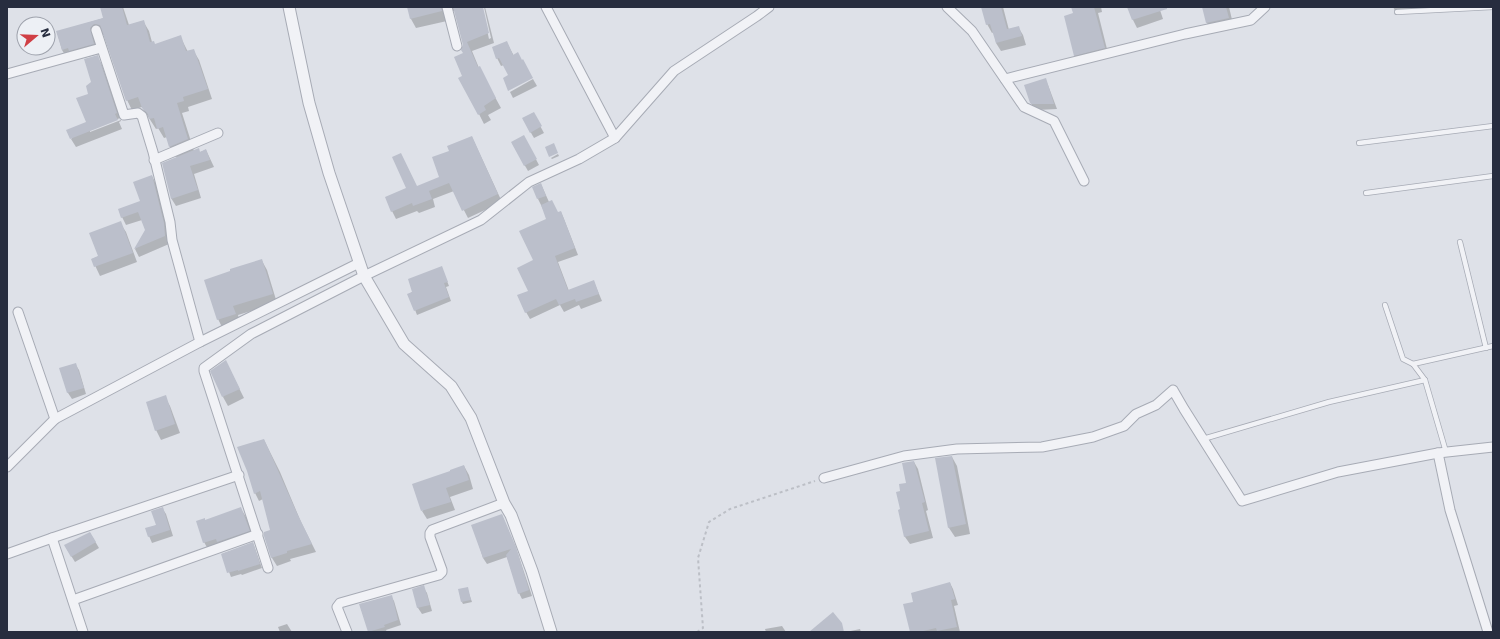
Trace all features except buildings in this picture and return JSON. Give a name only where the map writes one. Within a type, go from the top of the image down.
[{"type":"street","points":[[289,7],[309,103],[329,173],[364,276],[404,344],[451,386],[471,418],[504,503],[511,515],[532,572],[551,632]]},
{"type":"street","points":[[447,7],[457,46]]},
{"type":"street","points":[[546,7],[615,138]]},
{"type":"street","points":[[268,568],[204,368],[251,334],[364,276],[481,220],[529,182],[579,159],[615,138],[674,71],[758,16],[769,7]]},
{"type":"street","points":[[947,7],[972,31],[1024,107],[1054,121],[1084,181]]},
{"type":"street","points":[[1005,79],[1185,34],[1251,20],[1265,7]]},
{"type":"street","points":[[96,30],[124,114],[138,113],[142,116],[170,222],[172,240],[200,342]]},
{"type":"street","points":[[7,74],[101,48]]},
{"type":"street","points":[[154,160],[218,133]]},
{"type":"street","points":[[7,467],[56,419],[200,342],[359,263]]},
{"type":"street","points":[[18,312],[56,419]]},
{"type":"street","points":[[824,478],[904,456],[956,449],[1042,447],[1093,437],[1124,426],[1136,414],[1156,405],[1173,390],[1242,501],[1338,472],[1442,453],[1493,447]]},
{"type":"street","points":[[1442,453],[1450,510],[1489,627]]},
{"type":"street","points":[[7,554],[239,475]]},
{"type":"street","points":[[347,632],[337,607],[340,603],[439,575],[442,570],[430,537],[430,533],[436,529],[504,503]]},
{"type":"street","points":[[73,600],[258,534]]},
{"type":"street","points":[[52,538],[83,632]]},
{"type":"lane","points":[[1397,12],[1493,7]]},
{"type":"lane","points":[[1360,143],[1493,126]]},
{"type":"lane","points":[[1366,193],[1493,176]]},
{"type":"lane","points":[[1460,242],[1486,348]]},
{"type":"lane","points":[[1385,305],[1403,359],[1413,364],[1425,380],[1442,453]]},
{"type":"lane","points":[[1413,364],[1493,346]]},
{"type":"lane","points":[[1203,439],[1329,402],[1425,380]]},
{"type":"path","points":[[697,632],[703,628],[698,558],[709,522],[730,509],[824,478]]}]
